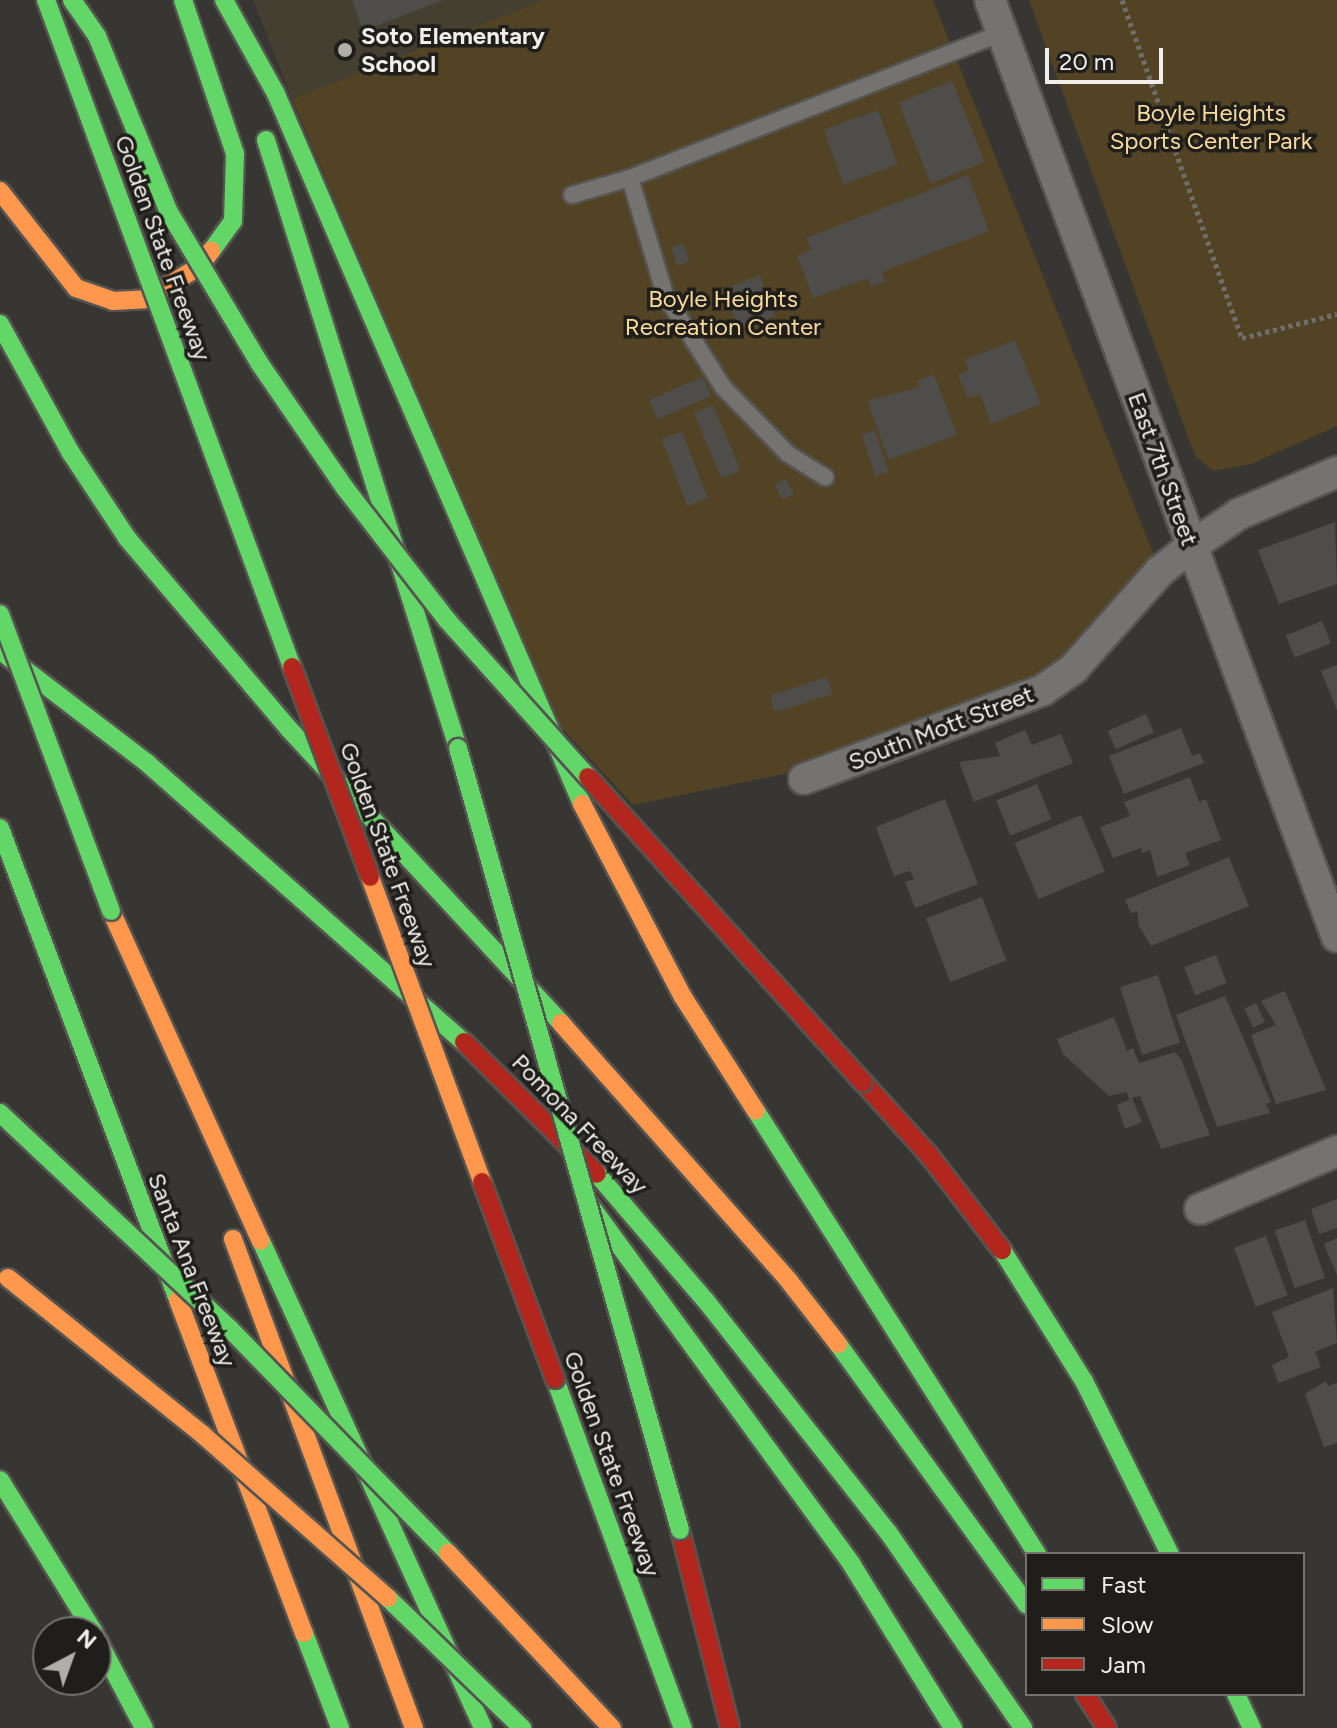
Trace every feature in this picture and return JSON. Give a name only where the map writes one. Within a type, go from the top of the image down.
[{"type":"highway","name":"Golden State Freeway","points":[[46,0],[683,1728]]},
{"type":"highway","points":[[72,0],[97,36],[169,212],[260,364],[345,488],[447,620],[929,1155],[1012,1262],[1084,1381],[1169,1552]]},
{"type":"highway","points":[[0,191],[44,253],[76,288],[113,301],[146,299],[200,266],[233,221],[238,187],[235,154],[183,0]]},
{"type":"highway","points":[[224,0],[245,80]]},
{"type":"highway","points":[[224,0],[276,94],[591,825],[691,1011],[1036,1552]]},
{"type":"highway","points":[[258,117],[458,748],[680,1530],[730,1728]]},
{"type":"highway","points":[[0,324],[71,453],[127,538],[289,729],[458,907],[789,1281],[892,1413],[1025,1602]]},
{"type":"highway","points":[[0,614],[210,1178]]},
{"type":"highway","name":"Pomona Freeway","points":[[0,651],[147,763],[484,1060],[583,1158],[706,1301],[888,1532],[1023,1728]]},
{"type":"highway","name":"Santa Ana Freeway","points":[[0,828],[340,1728]]},
{"type":"highway","points":[[111,911],[483,1728]]},
{"type":"highway","points":[[484,1060],[783,1466],[852,1565],[953,1728]]},
{"type":"highway","points":[[0,1113],[241,1340],[584,1693],[612,1728]]},
{"type":"highway","points":[[227,1223],[414,1728]]},
{"type":"highway","points":[[4,1275],[337,1552],[522,1728]]},
{"type":"highway","points":[[0,1480],[84,1616]]},
{"type":"highway","points":[[112,1667],[144,1728]]},
{"type":"highway","points":[[1086,1696],[1107,1728]]},
{"type":"highway","points":[[1237,1696],[1252,1728]]},
{"type":"street","name":"East 7th Street","points":[[990,0],[1337,937]]},
{"type":"street","name":"South Mott Street","points":[[804,779],[1043,690],[1074,668],[1160,571],[1192,546],[1239,514],[1337,472]]},
{"type":"street","points":[[1200,1209],[1337,1151]]},
{"type":"lane","points":[[572,195],[630,178],[1002,33]]},
{"type":"lane","points":[[630,178],[665,295],[723,387],[788,454],[825,477]]},
{"type":"path","points":[[1122,0],[1242,338],[1337,314]]},
{"type":"shaded area","name":"Soto Elementary School","points":[[253,0],[544,0],[292,99]]},
{"type":"green space","name":"Boyle Heights Recreation Center","points":[[544,0],[933,0],[1157,563],[1067,667],[803,770],[633,805],[557,723],[292,99]]},
{"type":"green space","name":"Boyle Heights Sports Center Park","points":[[1029,0],[1337,0],[1337,426],[1251,464],[1213,471],[1195,456]]},
{"type":"building","points":[[352,0],[443,0],[363,31]]},
{"type":"building","points":[[952,81],[985,162],[931,183],[898,103]]},
{"type":"building","points":[[878,110],[898,165],[843,184],[823,130]]},
{"type":"building","points":[[968,175],[989,231],[882,272],[886,281],[871,287],[868,278],[813,298],[797,256],[811,250],[806,238]]},
{"type":"building","points":[[683,243],[690,261],[678,265],[671,248]]},
{"type":"building","points":[[760,275],[776,316],[739,330],[724,289]]},
{"type":"building","points":[[1015,340],[1041,404],[991,424],[980,394],[968,398],[958,375],[969,370],[964,360]]},
{"type":"building","points":[[934,374],[957,435],[889,460],[867,401],[919,387],[917,381]]},
{"type":"building","points":[[703,377],[711,396],[657,419],[649,400]]},
{"type":"building","points":[[713,405],[741,470],[721,479],[694,413]]},
{"type":"building","points":[[875,430],[889,472],[875,476],[862,434]]},
{"type":"building","points":[[682,431],[708,498],[687,506],[661,439]]},
{"type":"building","points":[[786,479],[794,494],[783,500],[775,485]]},
{"type":"building","points":[[1335,522],[1337,584],[1279,604],[1258,550]]},
{"type":"building","points":[[1322,621],[1331,643],[1295,658],[1286,636]]},
{"type":"building","points":[[1337,665],[1337,710],[1321,671]]},
{"type":"building","points":[[827,677],[833,694],[776,712],[772,708],[771,695]]},
{"type":"building","points":[[1146,714],[1154,732],[1116,749],[1108,731]]},
{"type":"building","points":[[1181,728],[1192,756],[1200,753],[1204,763],[1124,794],[1109,756]]},
{"type":"building","points":[[1025,730],[1032,745],[1061,734],[1073,763],[974,802],[959,762],[1000,756],[995,743]]},
{"type":"building","points":[[1190,777],[1199,802],[1206,799],[1221,840],[1185,853],[1190,865],[1157,877],[1150,850],[1142,853],[1141,848],[1113,858],[1100,827],[1130,816],[1124,802]]},
{"type":"building","points":[[1037,784],[1051,819],[1010,836],[996,800]]},
{"type":"building","points":[[945,799],[978,884],[915,908],[905,882],[914,879],[910,871],[894,876],[876,827]]},
{"type":"building","points":[[1081,815],[1105,871],[1039,899],[1015,843]]},
{"type":"building","points":[[1229,857],[1249,906],[1151,946],[1139,926],[1137,911],[1131,913],[1125,900]]},
{"type":"building","points":[[982,897],[1006,960],[950,982],[926,919]]},
{"type":"building","points":[[1216,955],[1227,983],[1195,995],[1184,967]]},
{"type":"building","points":[[1158,975],[1180,1043],[1142,1055],[1120,987]]},
{"type":"building","points":[[1285,991],[1326,1090],[1276,1104],[1251,1035],[1276,1025],[1261,1001]]},
{"type":"building","points":[[1225,996],[1271,1102],[1266,1104],[1270,1113],[1217,1127],[1176,1015]]},
{"type":"building","points":[[1256,1003],[1265,1022],[1253,1028],[1244,1008]]},
{"type":"building","points":[[1114,1017],[1127,1051],[1133,1048],[1139,1063],[1175,1052],[1181,1059],[1210,1135],[1161,1149],[1140,1096],[1132,1098],[1142,1122],[1125,1129],[1117,1105],[1129,1100],[1127,1092],[1109,1096],[1063,1054],[1057,1039]]},
{"type":"building","points":[[1337,1199],[1337,1228],[1319,1234],[1311,1209]]},
{"type":"building","points":[[1305,1220],[1325,1278],[1295,1288],[1275,1230]]},
{"type":"building","points":[[1266,1236],[1288,1295],[1256,1307],[1234,1248]]},
{"type":"building","points":[[1337,1238],[1337,1275],[1324,1244]]},
{"type":"building","points":[[1333,1288],[1337,1343],[1315,1352],[1321,1367],[1278,1383],[1272,1365],[1289,1357],[1272,1312]]},
{"type":"building","points":[[1326,1381],[1328,1386],[1337,1383],[1337,1443],[1324,1447],[1305,1394]]},
{"type":"traffic: fast","points":[[46,0],[292,667]]},
{"type":"traffic: fast","points":[[72,0],[97,36],[169,212],[260,364],[345,488],[447,620],[588,777]]},
{"type":"traffic: fast","points":[[183,0],[235,154],[233,221],[211,251]]},
{"type":"traffic: fast","points":[[224,0],[276,94],[582,804]]},
{"type":"traffic: fast","points":[[266,140],[458,748]]},
{"type":"traffic: fast","points":[[0,324],[71,453],[127,538],[289,729],[561,1023]]},
{"type":"traffic: fast","points":[[0,614],[111,911]]},
{"type":"traffic: fast","points":[[2,652],[147,763],[464,1042]]},
{"type":"traffic: fast","points":[[458,748],[680,1530]]},
{"type":"traffic: fast","points":[[0,828],[178,1300]]},
{"type":"traffic: fast","points":[[756,1111],[1036,1552]]},
{"type":"traffic: fast","points":[[0,1113],[230,1329],[448,1553]]},
{"type":"traffic: fast","points":[[597,1174],[706,1301],[888,1532],[1023,1728]]},
{"type":"traffic: fast","points":[[587,1201],[852,1565],[953,1728]]},
{"type":"traffic: fast","points":[[261,1241],[483,1728]]},
{"type":"traffic: fast","points":[[1002,1250],[1084,1381],[1169,1552]]},
{"type":"traffic: fast","points":[[838,1344],[1025,1602]]},
{"type":"traffic: fast","points":[[555,1379],[683,1728]]},
{"type":"traffic: fast","points":[[0,1480],[84,1616]]},
{"type":"traffic: fast","points":[[388,1598],[522,1728]]},
{"type":"traffic: fast","points":[[304,1633],[340,1728]]},
{"type":"traffic: fast","points":[[112,1667],[144,1728]]},
{"type":"traffic: fast","points":[[1237,1696],[1252,1728]]},
{"type":"traffic: slow","points":[[0,191],[76,288],[113,301],[146,299],[200,266],[211,251]]},
{"type":"traffic: slow","points":[[582,804],[683,997],[756,1111]]},
{"type":"traffic: slow","points":[[370,877],[482,1182]]},
{"type":"traffic: slow","points":[[111,911],[261,1241]]},
{"type":"traffic: slow","points":[[561,1023],[789,1281],[838,1344]]},
{"type":"traffic: slow","points":[[233,1239],[414,1728]]},
{"type":"traffic: slow","points":[[8,1278],[202,1434],[388,1598]]},
{"type":"traffic: slow","points":[[178,1300],[304,1633]]},
{"type":"traffic: slow","points":[[448,1553],[612,1728]]},
{"type":"traffic: jam","points":[[292,667],[370,877]]},
{"type":"traffic: jam","points":[[588,777],[863,1082]]},
{"type":"traffic: jam","points":[[464,1042],[597,1174]]},
{"type":"traffic: jam","points":[[863,1082],[929,1155],[1002,1250]]},
{"type":"traffic: jam","points":[[482,1182],[555,1379]]},
{"type":"traffic: jam","points":[[680,1530],[730,1728]]},
{"type":"traffic: jam","points":[[1086,1696],[1107,1728]]},
{"type":"place","name":"Soto Elementary School","points":[[345,50]]}]
